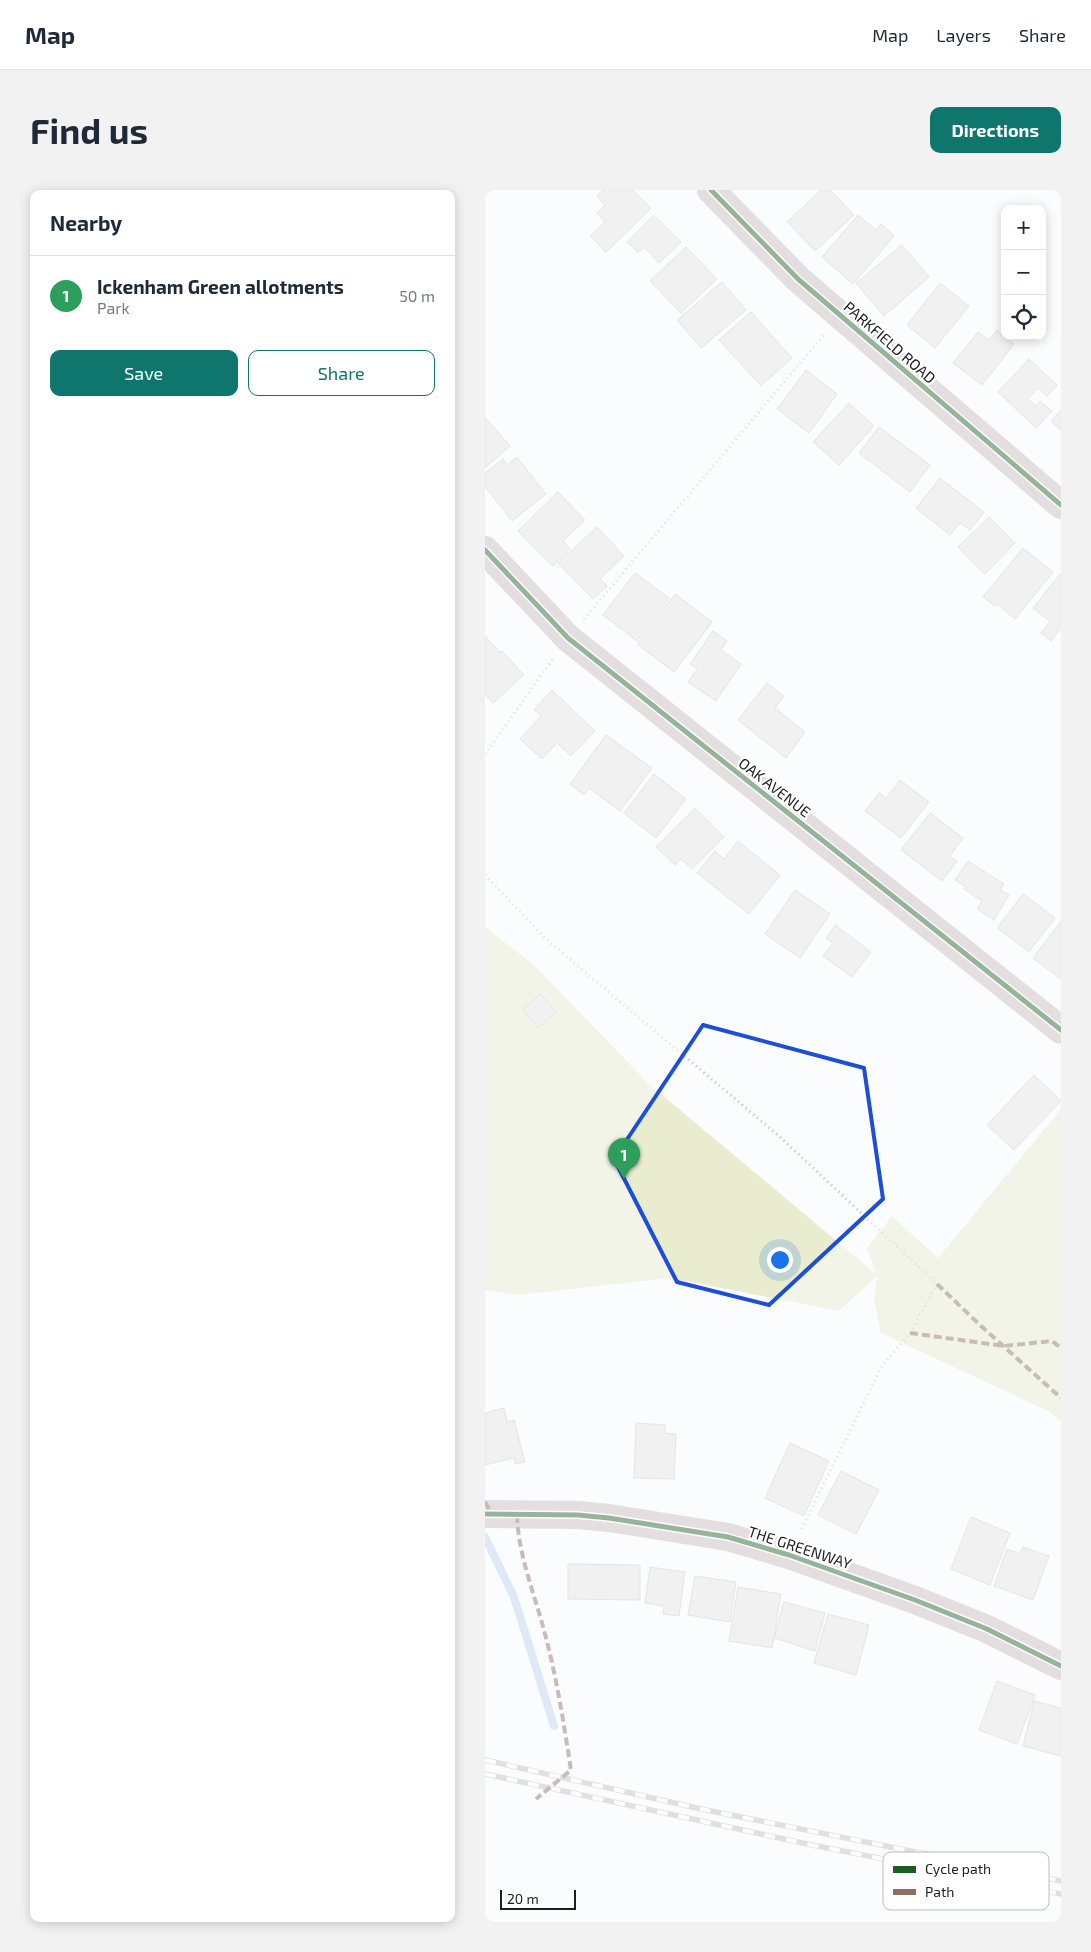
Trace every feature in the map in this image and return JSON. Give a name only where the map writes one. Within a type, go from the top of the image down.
[{"type":"street","name":"PARKFIELD ROAD","points":[[711,190],[798,279],[1061,505]]},
{"type":"street","name":"OAK AVENUE","points":[[485,550],[568,638],[1061,1030]]},
{"type":"street","name":"THE GREENWAY","points":[[487,1514],[578,1515],[609,1518],[728,1538],[789,1555],[915,1600],[978,1625],[1061,1666]]},
{"type":"path","points":[[485,754],[568,638],[840,316]]},
{"type":"path","points":[[485,875],[547,940],[779,1136],[937,1284],[910,1333],[882,1366],[789,1555]]},
{"type":"highlighted area","points":[[703,1025],[864,1068],[883,1199],[769,1305],[677,1282],[614,1159]]},
{"type":"green space","points":[[485,927],[534,965],[649,1084],[876,1274],[867,1248],[892,1216],[938,1258],[1061,1109],[1061,1422],[1050,1412],[881,1333],[874,1299],[877,1276],[839,1311],[670,1278],[518,1295],[485,1290]]},
{"type":"building","points":[[603,190],[633,190],[651,208],[606,252],[590,236],[605,222],[597,213],[605,205],[597,196]]},
{"type":"building","points":[[821,190],[830,190],[854,215],[815,251],[787,222]]},
{"type":"building","points":[[654,215],[681,242],[659,263],[644,247],[638,253],[627,242]]},
{"type":"building","points":[[858,215],[876,230],[881,224],[894,236],[853,284],[822,257]]},
{"type":"building","points":[[902,245],[929,277],[884,316],[856,283]]},
{"type":"building","points":[[686,247],[717,279],[681,313],[650,281]]},
{"type":"building","points":[[722,282],[746,310],[701,348],[677,320]]},
{"type":"building","points":[[940,283],[969,306],[935,348],[907,325]]},
{"type":"building","points":[[751,312],[792,358],[761,386],[719,340]]},
{"type":"building","points":[[997,330],[1001,333],[1001,340],[1009,340],[1014,344],[982,385],[953,363],[978,332],[989,340]]},
{"type":"building","points":[[1029,359],[1057,385],[1047,396],[1038,388],[1028,399],[1036,406],[1040,401],[1052,411],[1036,428],[998,392]]},
{"type":"building","points":[[806,370],[837,394],[809,433],[777,409]]},
{"type":"building","points":[[849,403],[874,426],[839,465],[813,442]]},
{"type":"building","points":[[1061,410],[1061,430],[1051,421]]},
{"type":"building","points":[[485,417],[510,446],[485,468]]},
{"type":"building","points":[[879,427],[930,465],[910,492],[859,453]]},
{"type":"building","points":[[517,457],[546,494],[512,521],[485,486],[485,473],[503,459],[507,465]]},
{"type":"building","points":[[940,478],[984,512],[970,530],[960,523],[950,535],[916,508]]},
{"type":"building","points":[[558,492],[585,520],[563,541],[570,549],[553,566],[518,531]]},
{"type":"building","points":[[989,517],[1015,543],[985,574],[958,547]]},
{"type":"building","points":[[597,527],[624,556],[600,579],[607,586],[593,599],[558,563]]},
{"type":"building","points":[[1023,548],[1053,572],[1015,619],[997,604],[995,606],[983,597]]},
{"type":"building","points":[[635,573],[669,598],[637,641],[603,615]]},
{"type":"building","points":[[1060,574],[1061,628],[1051,641],[1041,633],[1050,621],[1033,608]]},
{"type":"building","points":[[675,594],[712,622],[674,672],[637,644]]},
{"type":"building","points":[[713,631],[727,641],[721,650],[741,664],[716,701],[688,682],[697,669],[690,664]]},
{"type":"building","points":[[485,636],[524,675],[493,703],[485,694]]},
{"type":"building","points":[[767,683],[784,696],[775,708],[805,732],[786,758],[738,720]]},
{"type":"building","points":[[552,690],[595,731],[571,756],[557,743],[542,759],[520,739],[541,716],[534,710]]},
{"type":"building","points":[[606,735],[652,768],[620,811],[589,788],[584,795],[570,784]]},
{"type":"building","points":[[654,774],[686,799],[656,838],[624,813]]},
{"type":"building","points":[[900,780],[929,802],[901,838],[865,811],[879,793],[886,798]]},
{"type":"building","points":[[695,808],[724,837],[692,869],[681,859],[675,865],[656,847]]},
{"type":"building","points":[[930,813],[963,838],[950,856],[957,861],[942,881],[901,850]]},
{"type":"building","points":[[738,841],[780,875],[749,914],[697,873],[715,851],[724,859]]},
{"type":"building","points":[[968,861],[1004,884],[1000,890],[1009,895],[994,920],[977,909],[982,901],[964,889],[966,887],[955,880]]},
{"type":"building","points":[[795,890],[830,914],[800,958],[765,934]]},
{"type":"building","points":[[1023,894],[1055,918],[1029,952],[997,928]]},
{"type":"building","points":[[1061,921],[1061,979],[1033,958]]},
{"type":"building","points":[[835,925],[871,952],[852,977],[823,956],[833,943],[826,938]]},
{"type":"building","points":[[541,994],[556,1012],[538,1028],[522,1009]]},
{"type":"building","points":[[1034,1075],[1061,1101],[1014,1150],[987,1125]]},
{"type":"building","points":[[504,1408],[507,1422],[514,1420],[525,1462],[515,1464],[514,1458],[485,1465],[485,1413]]},
{"type":"building","points":[[636,1423],[665,1425],[665,1433],[676,1434],[674,1479],[634,1478]]},
{"type":"building","points":[[790,1443],[829,1461],[804,1516],[765,1498]]},
{"type":"building","points":[[841,1471],[879,1490],[856,1534],[818,1515]]},
{"type":"building","points":[[971,1517],[1010,1533],[990,1585],[951,1569]]},
{"type":"building","points":[[1023,1547],[1049,1556],[1033,1600],[994,1586],[1007,1549],[1020,1554]]},
{"type":"building","points":[[568,1564],[640,1565],[640,1600],[568,1599]]},
{"type":"building","points":[[650,1567],[685,1572],[679,1616],[663,1614],[664,1606],[645,1603]]},
{"type":"building","points":[[695,1576],[736,1582],[730,1622],[688,1615]]},
{"type":"building","points":[[738,1587],[781,1594],[772,1648],[729,1641]]},
{"type":"building","points":[[784,1602],[825,1613],[815,1651],[774,1638]]},
{"type":"building","points":[[828,1614],[869,1625],[856,1675],[814,1663]]},
{"type":"building","points":[[997,1681],[1035,1695],[1017,1744],[979,1730]]},
{"type":"building","points":[[1034,1701],[1061,1708],[1061,1756],[1023,1746]]},
{"type":"waterway","points":[[485,1537],[513,1595],[554,1726]]},
{"type":"railway","points":[[485,1760],[701,1809],[916,1852]]},
{"type":"railway","points":[[485,1774],[883,1859]]},
{"type":"railway","points":[[1049,1879],[1061,1881]]},
{"type":"railway","points":[[1049,1892],[1061,1894]]},
{"type":"marked path","points":[[937,1284],[1061,1398]]},
{"type":"marked path","points":[[910,1333],[1004,1346],[1052,1341],[1061,1348]]},
{"type":"marked path","points":[[485,1502],[492,1514]]},
{"type":"marked path","points":[[517,1515],[520,1545],[553,1668],[571,1770],[536,1799]]},
{"type":"cycle path","points":[[711,190],[798,279],[1061,505]]},
{"type":"cycle path","points":[[485,550],[568,638],[1061,1030]]},
{"type":"cycle path","points":[[485,1514],[578,1515],[609,1518],[728,1537],[789,1555],[915,1600],[987,1629],[1061,1666]]},
{"type":"place","name":"Ickenham Green allotments","points":[[624,1179]]}]
